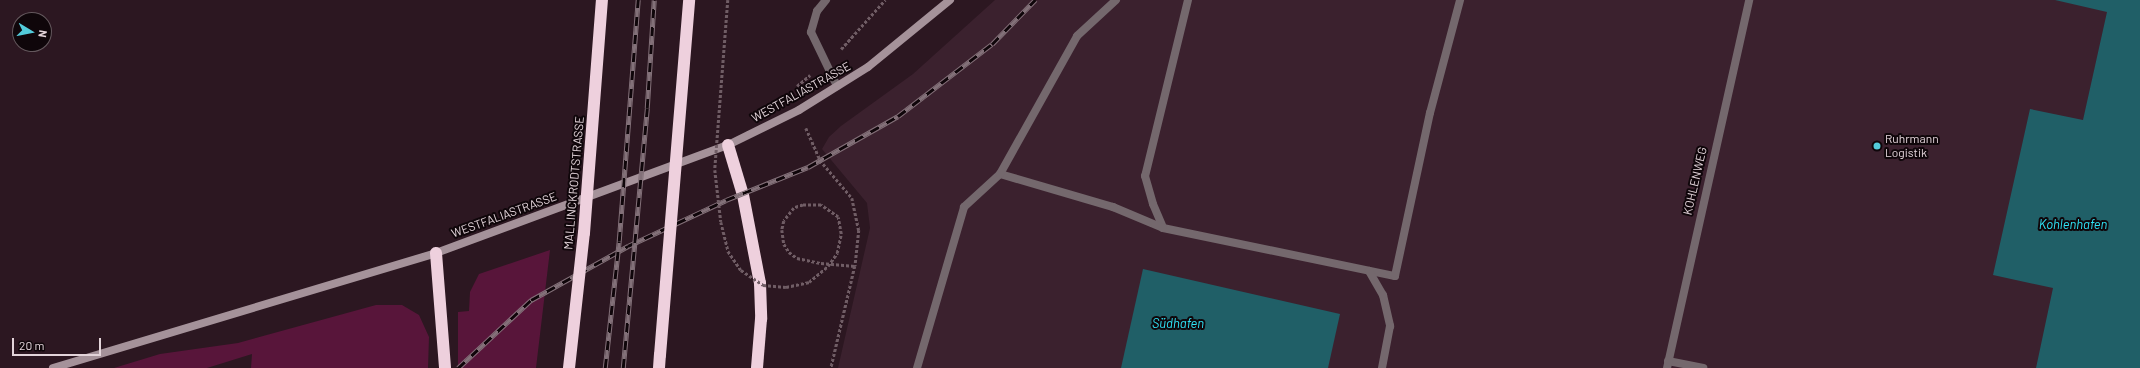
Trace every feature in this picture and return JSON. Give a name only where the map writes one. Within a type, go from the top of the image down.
[{"type":"highway","name":"MALLINCKRODTSTRASSE","points":[[569,368],[584,233],[602,0]]},
{"type":"highway","points":[[659,368],[689,0]]},
{"type":"highway","points":[[728,145],[745,202],[760,283],[761,319],[757,368]]},
{"type":"highway","points":[[436,253],[445,368]]},
{"type":"street","name":"WESTFALIASTRASSE","points":[[53,368],[436,253],[728,145],[799,110],[868,67],[950,0]]},
{"type":"lane","points":[[826,0],[818,11],[811,32],[837,86]]},
{"type":"lane","points":[[917,368],[964,207],[1000,174],[1077,36],[1116,0]]},
{"type":"lane","points":[[1163,228],[1153,204],[1145,176],[1188,0]]},
{"type":"lane","points":[[1000,174],[1113,207],[1163,228],[1395,276],[1430,112],[1460,0]]},
{"type":"lane","name":"KOHLENWEG","points":[[1668,364],[1749,0]]},
{"type":"lane","points":[[1368,271],[1383,295],[1390,326],[1382,368]]},
{"type":"lane","points":[[1668,364],[1703,368]]},
{"type":"path","points":[[728,0],[715,175],[721,222],[728,251],[741,270],[763,285],[786,287],[809,282],[828,266],[836,253],[841,234],[838,217],[821,205],[803,205],[794,208],[784,221],[782,230],[784,244],[797,258],[821,263],[855,266]]},
{"type":"path","points":[[799,110],[820,160],[852,198],[859,230],[855,266],[831,368]]},
{"type":"shaded area","points":[[995,0],[2140,0],[2140,368],[838,368],[870,228],[867,203],[822,149],[829,137],[841,126],[913,74]]},
{"type":"shaded area","points":[[550,250],[536,368],[458,368],[458,312],[469,311],[470,292],[479,274]]},
{"type":"shaded area","points":[[376,305],[402,305],[419,315],[429,337],[428,368],[251,368],[252,354],[207,368],[114,368],[160,354],[238,343]]},
{"type":"water","name":"Kohlenhafen","points":[[2055,0],[2140,0],[2140,368],[2036,368],[2053,288],[1993,275],[2030,109],[2083,120],[2107,12]]},
{"type":"water","name":"Südhafen","points":[[1143,269],[1340,314],[1328,368],[1121,368]]},
{"type":"railway","points":[[605,368],[619,241],[638,0]]},
{"type":"railway","points":[[623,368],[647,108],[654,0]]},
{"type":"railway","points":[[458,368],[531,300],[628,246],[726,200],[808,167],[898,116],[992,44],[1035,0]]},
{"type":"place","name":"Ruhrmann Logistik","points":[[1877,146]]}]
